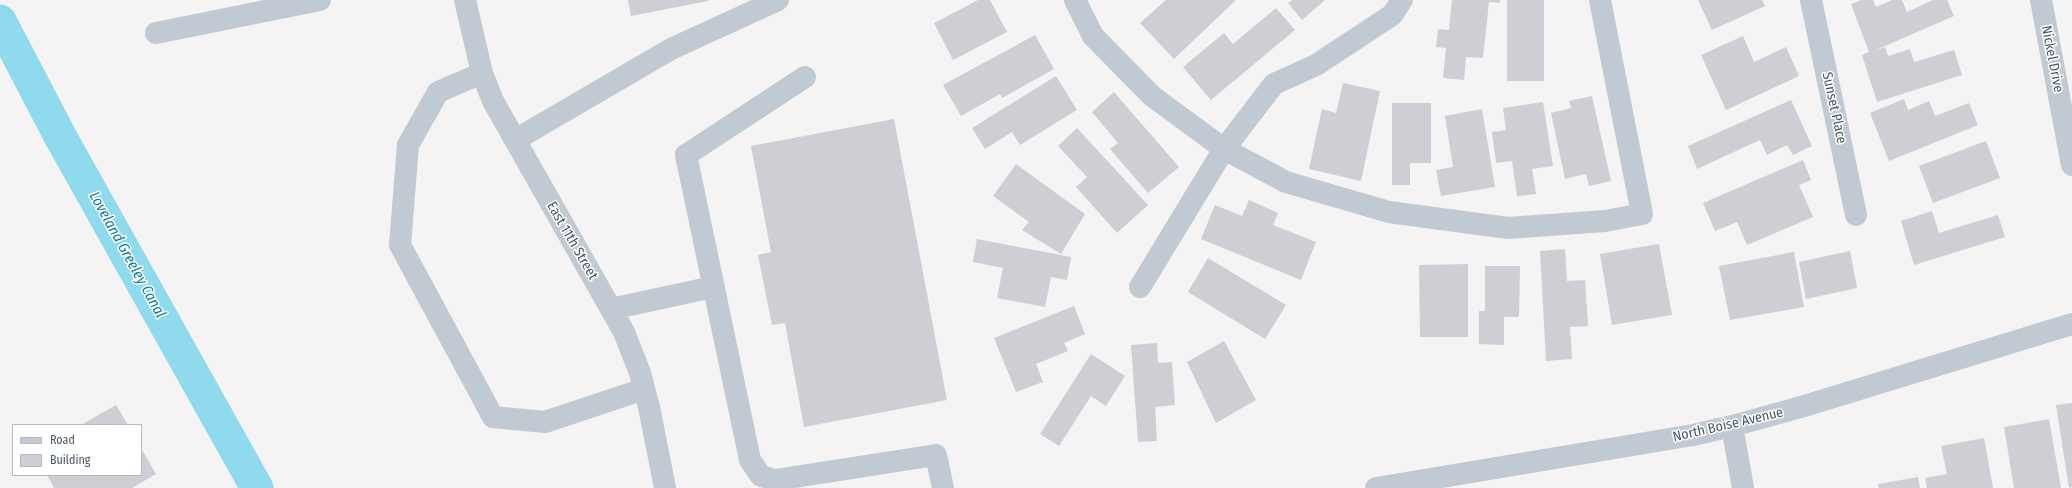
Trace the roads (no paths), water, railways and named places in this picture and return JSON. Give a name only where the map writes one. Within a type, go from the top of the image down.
[{"type":"street","points":[[156,33],[320,0]]},
{"type":"street","name":"East 11th Street","points":[[465,0],[482,73],[493,101],[624,332],[640,373],[665,488]]},
{"type":"street","points":[[515,140],[671,49],[778,0]]},
{"type":"street","points":[[1075,0],[1093,36],[1152,96],[1224,149],[1286,182],[1389,212],[1508,228],[1605,221],[1642,214],[1600,0]]},
{"type":"street","points":[[1140,287],[1224,149],[1274,84],[1316,65],[1392,16],[1402,0]]},
{"type":"street","name":"Sunset Place","points":[[1811,0],[1856,215]]},
{"type":"street","name":"Nickel Drive","points":[[2041,0],[2072,165]]},
{"type":"street","points":[[482,73],[438,92],[408,146],[400,245],[493,417],[545,422],[644,389]]},
{"type":"street","points":[[805,77],[686,155],[750,460],[761,476],[775,480],[936,455],[943,488]]},
{"type":"street","points":[[611,309],[714,287]]},
{"type":"street","name":"North Boise Avenue","points":[[1376,488],[1693,435],[1732,426],[1801,407],[2072,324]]},
{"type":"street","points":[[1732,426],[1743,488]]},
{"type":"waterway","name":"Loveland Greeley Canal","points":[[0,21],[60,136],[257,488]]}]
